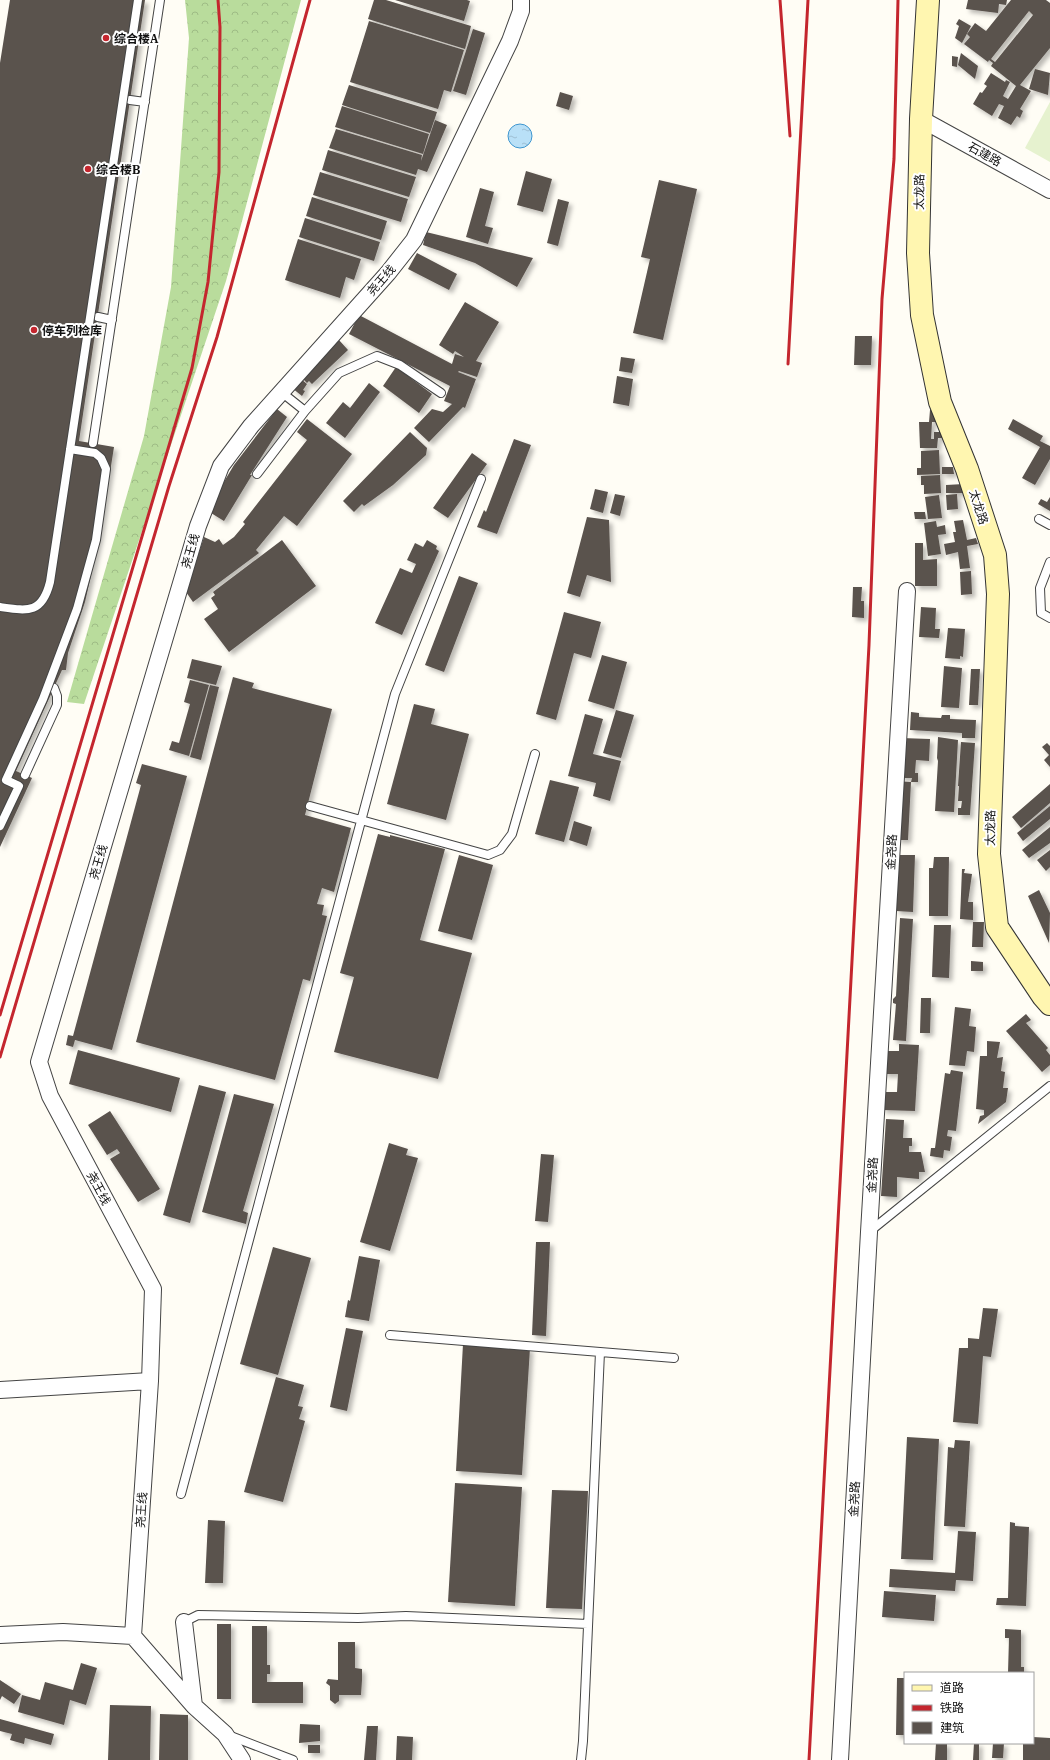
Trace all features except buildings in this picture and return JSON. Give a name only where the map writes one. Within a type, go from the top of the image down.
[{"type":"street","name":"尧王线","points":[[133,1636],[150,1381],[153,1289],[50,1096],[39,1062],[198,526],[221,466],[280,391],[388,273],[414,240],[510,41],[521,11],[521,0]]},
{"type":"street","name":"太龙路","points":[[928,0],[921,119],[918,253],[922,314],[940,402],[967,469],[995,555],[998,594],[989,854],[997,927],[1043,996],[1050,1004]]},
{"type":"street","name":"石建路","points":[[921,119],[1050,190]]},
{"type":"street","name":"金尧路","points":[[840,1760],[869,1232],[907,591]]},
{"type":"street","points":[[0,1390],[150,1381]]},
{"type":"street","points":[[184,1622],[194,1706]]},
{"type":"street","points":[[0,1635],[63,1632],[133,1636],[194,1706],[225,1734],[242,1760]]},
{"type":"lane","points":[[0,607],[26,610],[34,608],[41,603],[47,595],[138,0]]},
{"type":"lane","points":[[93,443],[160,0]]},
{"type":"lane","points":[[130,100],[144,102]]},
{"type":"lane","points":[[98,318],[112,320]]},
{"type":"lane","points":[[257,474],[305,411],[339,373],[377,356],[400,365],[441,393]]},
{"type":"lane","points":[[280,391],[305,411]]},
{"type":"lane","points":[[0,826],[19,786],[6,780],[43,699],[78,609],[96,540],[106,469],[101,458],[95,453],[70,449]]},
{"type":"lane","points":[[181,1494],[396,694],[481,478]]},
{"type":"lane","points":[[1039,519],[1050,525]]},
{"type":"lane","points":[[1050,562],[1040,588],[1041,613],[1050,618]]},
{"type":"lane","points":[[26,775],[57,705],[57,696],[54,688]]},
{"type":"lane","points":[[310,806],[488,855],[500,850],[512,834],[534,754]]},
{"type":"lane","points":[[869,1232],[1050,1086]]},
{"type":"lane","points":[[390,1335],[674,1358]]},
{"type":"lane","points":[[581,1760],[600,1352]]},
{"type":"lane","points":[[184,1622],[198,1614],[358,1618],[406,1616],[588,1624]]},
{"type":"lane","points":[[225,1734],[292,1760]]},
{"type":"green space","points":[[185,0],[301,0],[226,281],[84,704],[67,702],[144,436],[171,287],[189,38]]},
{"type":"green space","points":[[1050,102],[1050,162],[1025,148]]},
{"type":"water","points":[[520,124],[529,127],[532,136],[529,145],[520,148],[511,145],[508,136],[511,127]]},
{"type":"railway","points":[[0,1015],[192,368],[208,282],[219,172],[220,27],[218,0]]},
{"type":"railway","points":[[0,1057],[169,486],[217,337],[310,0]]},
{"type":"railway","points":[[780,0],[790,136]]},
{"type":"railway","points":[[788,364],[808,0]]},
{"type":"railway","points":[[809,1760],[869,645],[882,299],[894,159],[898,0]]},
{"type":"place","name":"综合楼A","points":[[106,38]]},
{"type":"place","name":"综合楼B","points":[[88,169]]},
{"type":"place","name":"停车列检库","points":[[34,330]]}]
